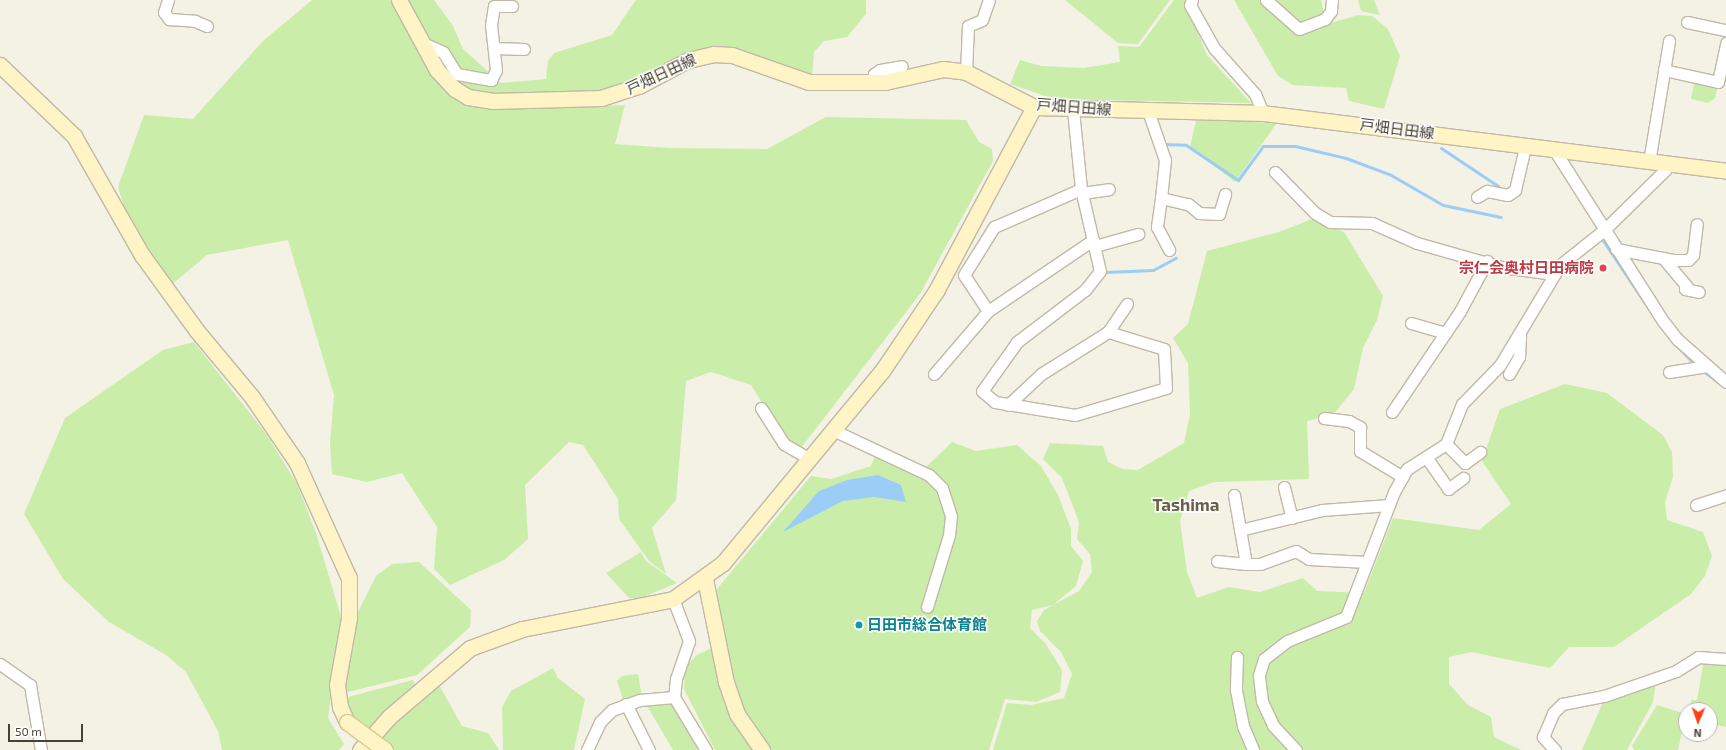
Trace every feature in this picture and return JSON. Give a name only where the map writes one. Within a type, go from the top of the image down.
[{"type":"street","points":[[168,0],[164,12],[168,19],[195,21],[207,26]]},
{"type":"street","name":"戸畑日田線","points":[[399,0],[437,70],[455,89],[468,98],[492,101],[601,98],[639,86],[688,60],[713,54],[732,55],[810,82],[874,83],[943,69],[966,72],[1034,107],[1073,110],[1263,113],[1555,151],[1726,171]]},
{"type":"street","points":[[966,72],[968,26],[982,20],[989,0]]},
{"type":"street","points":[[1192,0],[1190,5],[1214,48],[1255,94],[1263,113]]},
{"type":"street","points":[[1266,0],[1299,29],[1324,19],[1331,11],[1332,0]]},
{"type":"street","points":[[423,43],[443,52],[457,74],[475,80],[491,80],[496,70],[494,48],[494,6],[512,6]]},
{"type":"street","points":[[1687,22],[1726,30]]},
{"type":"street","points":[[1649,162],[1669,41]]},
{"type":"street","points":[[1664,70],[1718,82],[1726,43]]},
{"type":"street","points":[[494,48],[524,49]]},
{"type":"street","points":[[0,65],[74,136],[142,255],[197,331],[252,397],[297,463],[349,578],[349,618],[337,685],[340,707],[347,722],[385,750]]},
{"type":"street","points":[[874,83],[874,74],[880,70],[902,66]]},
{"type":"street","points":[[360,750],[388,717],[470,648],[494,636],[674,599],[705,579],[762,520],[810,458],[836,430],[882,371],[936,291],[1034,107]]},
{"type":"street","points":[[1073,110],[1081,191],[1100,262],[1096,279],[1017,342],[987,381],[982,391],[987,398],[1008,405],[1075,414],[1166,388],[1164,349],[1108,332]]},
{"type":"street","points":[[1148,111],[1165,160],[1157,226],[1169,250]]},
{"type":"street","points":[[1477,197],[1487,191],[1508,195],[1515,190],[1525,147]]},
{"type":"street","points":[[1555,151],[1663,321],[1701,367],[1726,382]]},
{"type":"street","points":[[1296,750],[1273,725],[1262,701],[1259,688],[1264,659],[1286,641],[1346,616],[1389,505],[1407,469],[1446,444],[1462,404],[1500,365],[1520,334],[1560,265],[1604,230],[1665,170],[1667,164]]},
{"type":"street","points":[[1275,172],[1315,213],[1330,222],[1372,223],[1417,243],[1487,261],[1501,267],[1555,274]]},
{"type":"street","points":[[988,311],[964,275],[994,227],[1081,191],[1109,190]]},
{"type":"street","points":[[1161,198],[1188,204],[1199,213],[1219,214],[1225,194]]},
{"type":"street","points":[[1616,249],[1663,258],[1688,260],[1693,255],[1696,224]]},
{"type":"street","points":[[934,374],[988,311],[1094,243],[1138,234]]},
{"type":"street","points":[[1663,258],[1686,285],[1685,289],[1699,292]]},
{"type":"street","points":[[1392,412],[1446,333],[1487,261]]},
{"type":"street","points":[[1008,405],[1041,374],[1108,332],[1127,304]]},
{"type":"street","points":[[1411,323],[1446,333]]},
{"type":"street","points":[[1509,374],[1519,357],[1520,334]]},
{"type":"street","points":[[1669,372],[1701,367]]},
{"type":"street","points":[[762,408],[784,444],[810,458]]},
{"type":"street","points":[[1324,418],[1349,421],[1360,428],[1360,451],[1403,477]]},
{"type":"street","points":[[836,430],[929,475],[942,488],[951,516],[949,535],[928,607]]},
{"type":"street","points":[[1446,444],[1465,463],[1480,452]]},
{"type":"street","points":[[1426,457],[1448,489],[1463,478]]},
{"type":"street","points":[[1284,486],[1292,518]]},
{"type":"street","points":[[1234,495],[1246,564]]},
{"type":"street","points":[[1696,505],[1726,495]]},
{"type":"street","points":[[1240,530],[1322,510],[1389,505]]},
{"type":"street","points":[[1217,561],[1260,564],[1296,551],[1309,559],[1367,562]]},
{"type":"street","points":[[705,579],[716,647],[726,682],[737,714],[762,750]]},
{"type":"street","points":[[674,599],[689,641],[676,679],[674,697],[706,750]]},
{"type":"street","points":[[1555,750],[1543,737],[1553,712],[1562,704],[1604,696],[1676,671],[1698,656],[1726,659]]},
{"type":"street","points":[[1236,657],[1236,690],[1243,726],[1254,750]]},
{"type":"street","points":[[0,664],[30,685],[41,750]]},
{"type":"street","points":[[587,750],[600,722],[612,710],[626,704],[674,697]]},
{"type":"street","points":[[626,704],[649,750]]},
{"type":"green space","points":[[312,0],[434,0],[453,26],[463,49],[501,83],[546,79],[548,61],[554,53],[612,35],[636,0],[866,0],[866,14],[847,37],[824,41],[814,52],[812,77],[776,78],[728,63],[699,64],[659,84],[613,100],[523,103],[528,108],[625,105],[615,144],[669,148],[767,149],[826,117],[966,120],[979,142],[992,149],[993,161],[920,294],[800,449],[785,440],[751,385],[711,372],[686,381],[676,500],[652,528],[666,574],[649,561],[619,519],[618,499],[583,445],[569,442],[525,485],[528,539],[504,560],[450,585],[434,569],[437,527],[402,473],[367,482],[332,474],[330,443],[334,395],[288,240],[207,255],[170,286],[129,223],[118,187],[144,115],[193,119],[263,41]]},
{"type":"green space","points":[[1065,0],[1170,0],[1138,44],[1118,43]]},
{"type":"green space","points":[[1174,0],[1185,0],[1207,55],[1251,103],[1054,99],[1010,84],[1020,60],[1041,66],[1084,68],[1120,62],[1118,46],[1139,47]]},
{"type":"green space","points":[[1234,0],[1321,0],[1324,14],[1301,32],[1358,15],[1372,16],[1388,29],[1400,56],[1384,109],[1349,101],[1346,88],[1293,85],[1278,76]]},
{"type":"green space","points":[[1358,0],[1374,0],[1380,15],[1361,11]]},
{"type":"green space","points":[[1695,79],[1718,85],[1715,98],[1708,103],[1691,99]]},
{"type":"green space","points":[[1196,121],[1245,121],[1276,124],[1235,182],[1190,147]]},
{"type":"green space","points":[[1312,219],[1344,232],[1383,296],[1377,320],[1363,348],[1354,389],[1334,414],[1307,421],[1309,479],[1214,482],[1189,491],[1180,521],[1187,572],[1197,598],[1229,587],[1260,592],[1303,578],[1317,591],[1364,593],[1393,518],[1479,530],[1511,504],[1482,461],[1500,409],[1565,384],[1607,393],[1663,435],[1672,452],[1673,477],[1665,502],[1667,520],[1703,532],[1712,556],[1705,576],[1691,594],[1614,647],[1569,647],[1550,668],[1471,652],[1449,657],[1449,684],[1468,705],[1491,717],[1494,737],[1521,750],[993,750],[1007,703],[1031,705],[1064,698],[1072,674],[1061,652],[1040,631],[1037,621],[1044,610],[1079,591],[1092,572],[1090,554],[1077,539],[1079,522],[1062,478],[1043,459],[1050,443],[1103,446],[1108,462],[1122,469],[1138,470],[1184,443],[1190,414],[1188,363],[1173,338],[1188,324],[1207,251],[1279,232]]},
{"type":"green space","points":[[194,342],[267,435],[297,484],[316,533],[342,620],[328,718],[344,744],[339,750],[222,750],[218,731],[186,672],[166,655],[109,622],[63,579],[24,514],[65,418],[163,350]]},
{"type":"green space","points":[[952,442],[976,451],[1017,445],[1041,466],[1058,495],[1071,529],[1071,546],[1083,561],[1076,586],[1053,605],[1032,610],[1030,628],[1045,643],[1062,670],[1060,692],[1036,702],[1005,699],[989,750],[715,750],[684,689],[685,667],[697,655],[720,644],[717,589],[811,476],[831,479],[871,466],[878,448],[926,467]]},
{"type":"green space","points":[[641,552],[646,561],[677,583],[641,598],[629,598],[606,573]]},
{"type":"green space","points":[[419,562],[471,610],[470,627],[417,675],[344,693],[354,620],[376,576],[392,564]]},
{"type":"green space","points":[[1704,660],[1726,664],[1726,727],[1718,726],[1718,702],[1691,702],[1691,700],[1697,700]]},
{"type":"green space","points":[[553,668],[558,678],[585,699],[574,750],[503,750],[502,707],[511,691]]},
{"type":"green space","points":[[638,674],[642,697],[623,699],[617,681],[622,676]]},
{"type":"green space","points":[[413,680],[416,687],[368,731],[351,718],[344,698]]},
{"type":"green space","points":[[1656,682],[1653,702],[1627,750],[1582,750],[1604,700]]},
{"type":"green space","points":[[439,685],[462,726],[488,733],[499,750],[391,750],[376,738],[394,717]]},
{"type":"green space","points":[[674,701],[700,746],[696,750],[673,750],[646,704]]},
{"type":"green space","points":[[1657,705],[1678,712],[1678,742],[1680,742],[1678,750],[1634,750],[1632,746]]},
{"type":"water","points":[[878,475],[901,485],[906,502],[874,497],[843,501],[783,532],[819,491],[847,480]]},
{"type":"waterway","points":[[1162,144],[1186,145],[1238,180],[1263,146],[1295,146],[1346,158],[1391,175],[1443,205],[1501,217]]},
{"type":"waterway","points":[[1441,148],[1498,186]]},
{"type":"waterway","points":[[1602,239],[1651,312]]},
{"type":"waterway","points":[[1105,272],[1153,270],[1176,258]]},
{"type":"waterway","points":[[1675,344],[1696,366]]},
{"type":"waterway","points":[[1702,370],[1718,382]]},
{"type":"place","name":"宗仁会奥村日田病院","points":[[1603,268]]},
{"type":"place","name":"日田市総合体育館","points":[[859,625]]},
{"type":"district","name":"Tashima","points":[[1186,505]]}]
